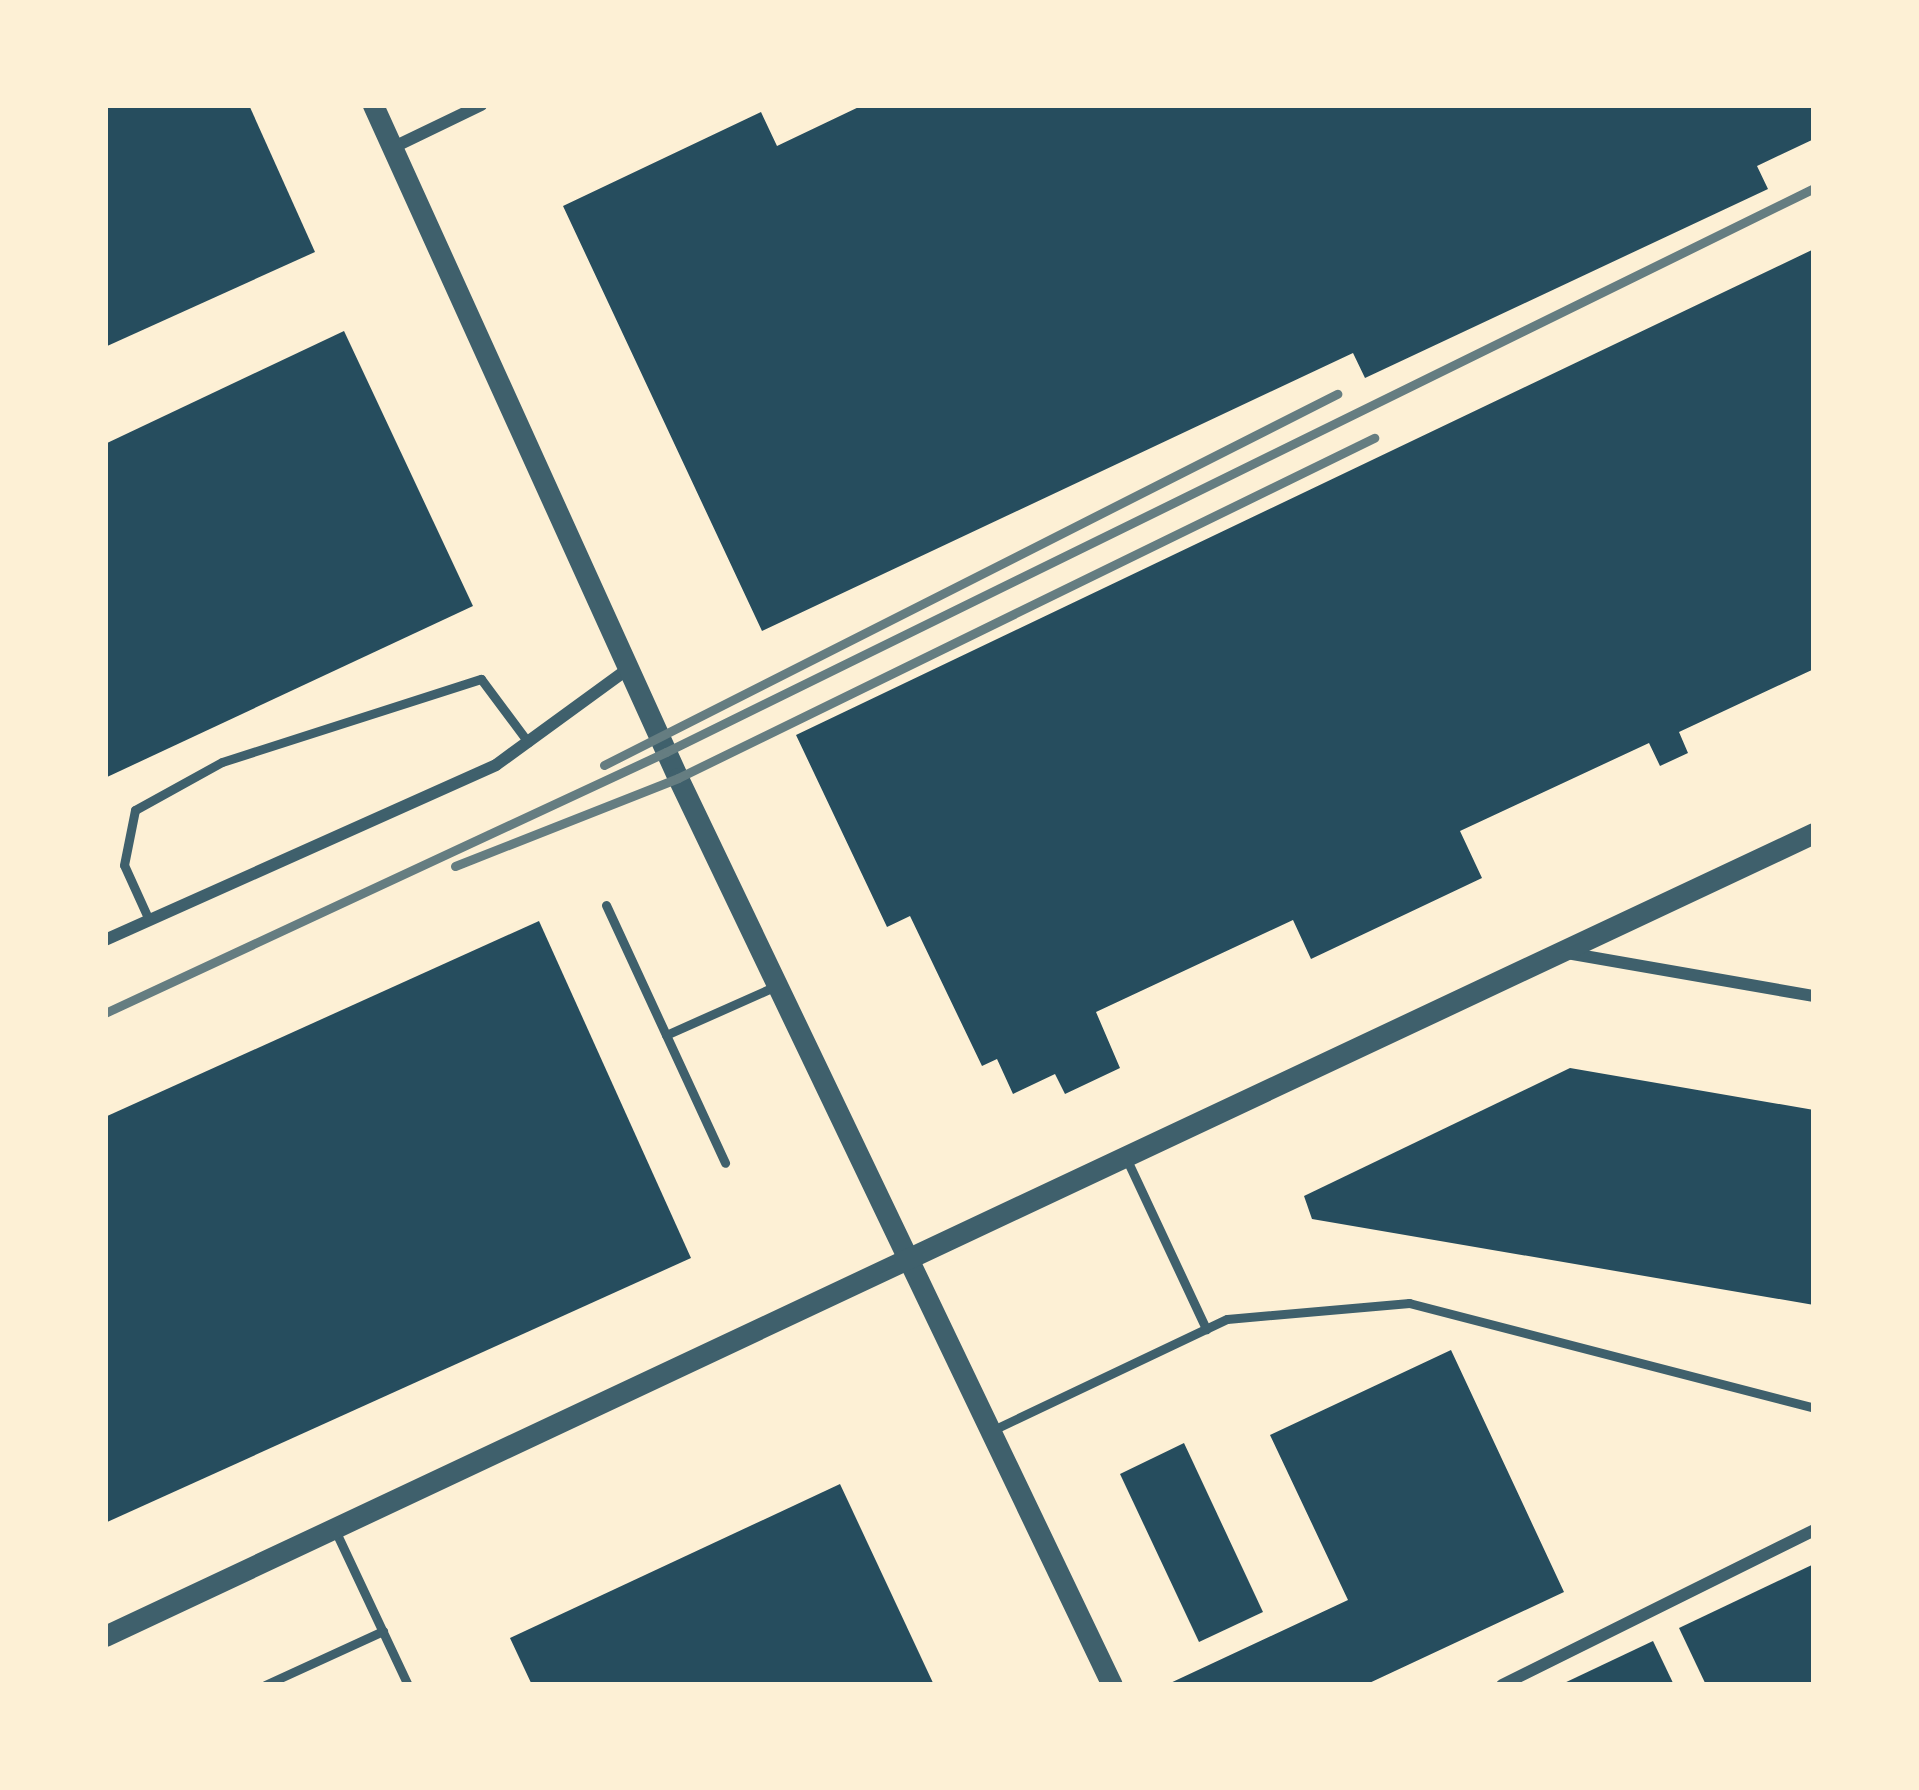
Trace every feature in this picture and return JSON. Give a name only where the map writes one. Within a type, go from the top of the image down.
[{"type":"street","points":[[373,105],[629,668],[1112,1685]]},
{"type":"street","points":[[394,147],[481,105]]},
{"type":"street","points":[[105,940],[528,742],[629,668]]},
{"type":"street","points":[[105,1636],[1814,832]]},
{"type":"street","points":[[1559,952],[1814,996]]},
{"type":"street","points":[[1502,1685],[1814,1530]]},
{"type":"lane","points":[[149,920],[124,865],[135,810],[222,762],[481,679],[528,742]]},
{"type":"lane","points":[[606,905],[725,1163]]},
{"type":"lane","points":[[666,1035],[778,985]]},
{"type":"lane","points":[[1126,1156],[1206,1329]]},
{"type":"lane","points":[[993,1430],[1206,1329],[1409,1303],[1814,1408]]},
{"type":"lane","points":[[334,1528],[408,1685]]},
{"type":"lane","points":[[265,1685],[383,1631]]},
{"type":"building","points":[[105,105],[249,105],[315,252],[105,347]]},
{"type":"building","points":[[863,105],[1814,105],[1814,139],[1757,166],[1768,189],[1365,378],[1353,353],[762,631],[563,206],[761,112],[777,146]]},
{"type":"building","points":[[1814,249],[1814,669],[1679,732],[1688,753],[1660,766],[1649,743],[1460,831],[1482,878],[1311,959],[1293,920],[1096,1012],[1120,1068],[1065,1094],[1055,1074],[1013,1094],[997,1059],[982,1066],[910,916],[887,927],[796,735]]},
{"type":"building","points":[[344,331],[473,606],[105,778],[105,444]]},
{"type":"building","points":[[539,921],[691,1258],[105,1523],[105,1117]]},
{"type":"building","points":[[1570,1068],[1814,1110],[1814,1305],[1312,1219],[1304,1196]]},
{"type":"building","points":[[1451,1350],[1564,1592],[1365,1685],[1166,1685],[1348,1600],[1270,1435]]},
{"type":"building","points":[[1184,1443],[1263,1612],[1199,1642],[1120,1474]]},
{"type":"building","points":[[840,1484],[934,1685],[532,1685],[510,1638]]},
{"type":"building","points":[[1814,1564],[1814,1685],[1706,1685],[1679,1628]]},
{"type":"building","points":[[1653,1641],[1674,1685],[1560,1685]]},
{"type":"railway","points":[[105,1013],[666,752],[1814,188]]},
{"type":"railway","points":[[604,765],[1337,394]]},
{"type":"railway","points":[[455,866],[678,778],[1374,438]]}]
